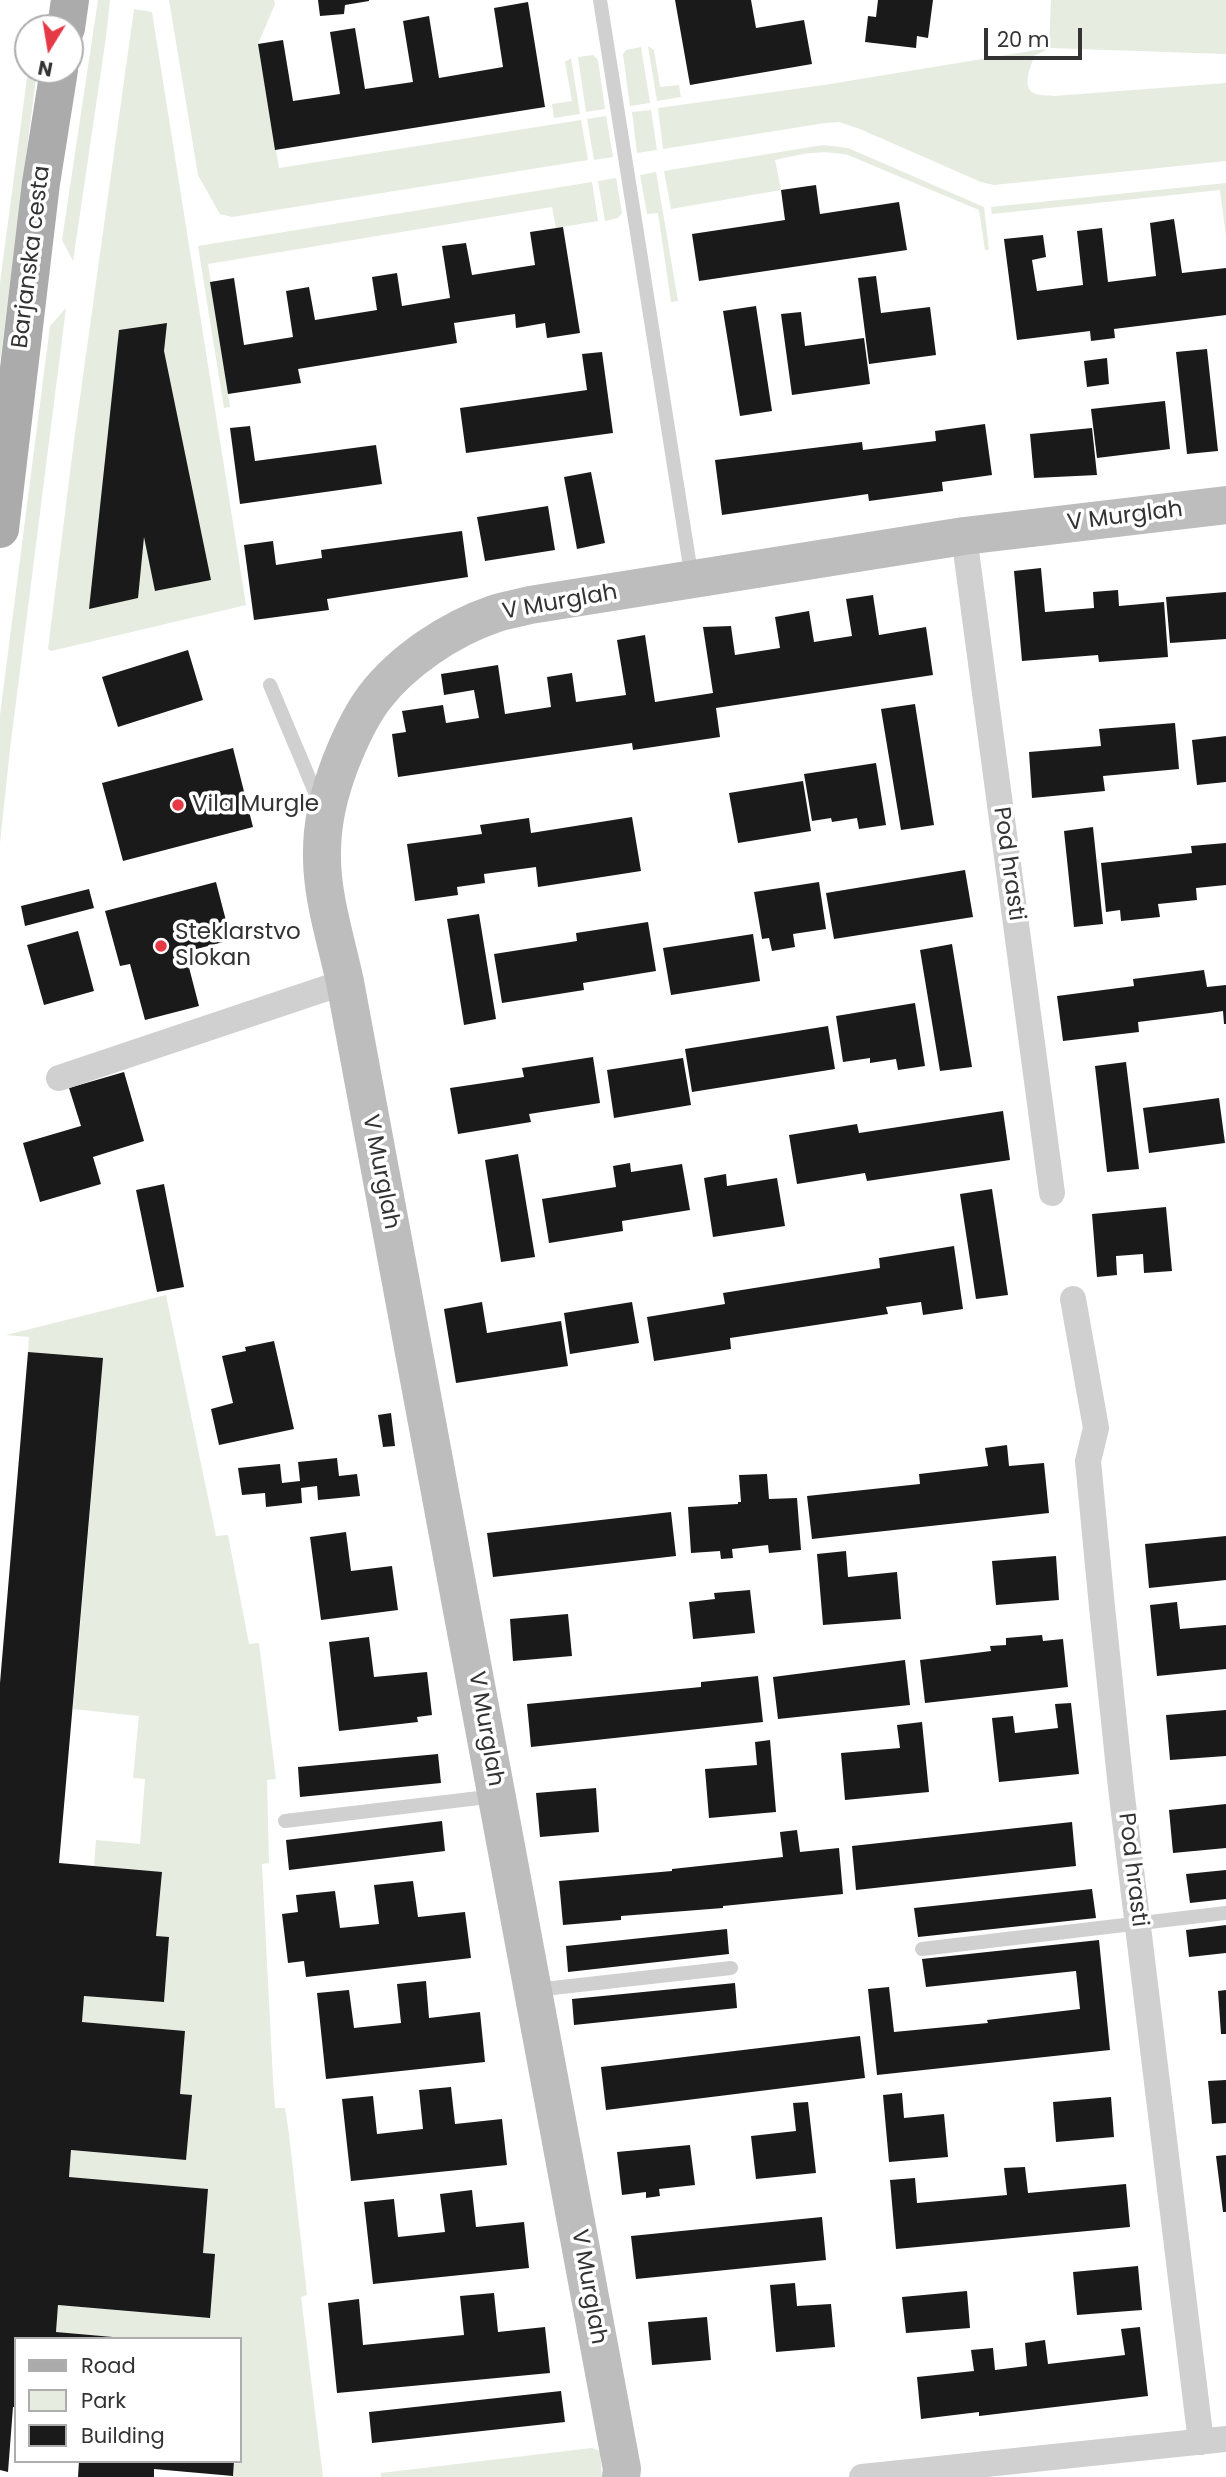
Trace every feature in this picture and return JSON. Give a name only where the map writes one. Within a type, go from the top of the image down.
[{"type":"main road","name":"Barjanska cesta","points":[[0,528],[41,183],[57,84]]},
{"type":"street","name":"V Murglah","points":[[621,2477],[622,2469],[345,982],[325,892],[322,853],[324,815],[334,779],[351,736],[374,698],[407,664],[449,635],[495,614],[530,605],[964,536],[1226,505]]},
{"type":"street","name":"Pod hrasti","points":[[964,536],[1052,1193]]},
{"type":"street","points":[[58,1078],[345,982]]},
{"type":"street","name":"Pod hrasti","points":[[1073,1299],[1096,1427],[1088,1461],[1121,1788],[1138,1923],[1214,2441]]},
{"type":"street","points":[[862,2477],[1214,2441]]},
{"type":"lane","points":[[600,0],[692,580]]},
{"type":"lane","points":[[270,685],[324,815]]},
{"type":"lane","points":[[285,1821],[497,1796]]},
{"type":"lane","points":[[922,1949],[1226,1913]]},
{"type":"lane","points":[[533,1990],[731,1968]]},
{"type":"green space","points":[[98,0],[110,0],[73,261],[62,240]]},
{"type":"green space","points":[[169,0],[274,0],[275,4],[258,44],[279,168],[581,120],[588,160],[232,217],[220,214],[198,175]]},
{"type":"green space","points":[[1051,0],[1226,0],[1226,54],[1050,48],[1034,56],[1028,83],[1031,91],[1036,94],[1054,96],[1226,83],[1226,161],[994,185],[981,182],[839,122],[663,149],[658,108],[824,85],[1049,48]]},
{"type":"green space","points":[[134,9],[152,12],[246,605],[51,651],[48,649],[74,441]]},
{"type":"green space","points":[[648,46],[654,50],[660,87],[679,85],[681,97],[657,101]]},
{"type":"green space","points":[[641,47],[650,103],[630,106],[623,54],[626,50]]},
{"type":"green space","points":[[593,55],[598,60],[605,109],[586,112],[578,57]]},
{"type":"green space","points":[[571,58],[580,114],[554,118],[552,104],[572,101],[565,62]]},
{"type":"green space","points":[[26,84],[35,84],[0,362],[0,283]]},
{"type":"green space","points":[[651,110],[657,150],[637,153],[632,112]]},
{"type":"green space","points":[[606,116],[613,157],[594,160],[587,119]]},
{"type":"green space","points":[[823,145],[848,148],[984,207],[989,250],[985,250],[979,210],[838,153],[812,153],[775,160],[781,190],[671,209],[664,171]]},
{"type":"green space","points":[[656,172],[678,301],[671,302],[658,213],[647,214],[640,175]]},
{"type":"green space","points":[[616,178],[622,213],[618,218],[605,221],[598,181]]},
{"type":"green space","points":[[592,182],[598,221],[556,228],[552,207],[208,264],[230,407],[224,408],[198,246]]},
{"type":"green space","points":[[1226,183],[1226,237],[1220,190],[992,214],[991,207]]},
{"type":"green space","points":[[66,308],[0,843],[0,715],[50,326]]},
{"type":"green space","points":[[166,1295],[216,1536],[228,1535],[249,1644],[259,1643],[276,1779],[267,1780],[269,1863],[262,1864],[275,2108],[285,2108],[289,2134],[307,2295],[301,2297],[323,2477],[233,2477],[234,2463],[242,2463],[242,2337],[112,2337],[56,2332],[58,2305],[209,2318],[215,2254],[203,2253],[208,2189],[69,2177],[71,2150],[186,2160],[192,2096],[180,2094],[185,2031],[82,2022],[84,1996],[164,2002],[169,1938],[156,1936],[162,1873],[94,1866],[96,1840],[140,1844],[145,1779],[133,1778],[139,1716],[73,1709],[103,1359],[28,1352],[29,1337],[6,1335]]},
{"type":"green space","points":[[592,2448],[600,2451],[602,2477],[381,2477],[381,2473]]},
{"type":"building","points":[[318,0],[369,1],[345,5],[344,14],[320,16]]},
{"type":"building","points":[[675,0],[751,0],[756,28],[804,20],[812,64],[690,85]]},
{"type":"building","points":[[878,0],[933,0],[928,38],[917,36],[916,48],[865,42],[868,16],[876,17]]},
{"type":"building","points":[[528,2],[545,107],[275,150],[258,44],[283,40],[293,101],[340,94],[330,32],[355,28],[365,89],[413,82],[403,21],[429,16],[439,78],[503,67],[494,8]]},
{"type":"building","points":[[816,185],[820,214],[899,202],[907,250],[699,281],[692,234],[785,220],[781,190]]},
{"type":"building","points":[[1174,219],[1182,273],[1226,268],[1226,315],[1114,329],[1115,338],[1091,341],[1090,331],[1017,340],[1004,239],[1043,235],[1046,257],[1032,260],[1037,291],[1083,285],[1077,231],[1102,228],[1108,282],[1156,276],[1150,223]]},
{"type":"building","points":[[563,227],[580,333],[547,338],[545,323],[516,328],[515,314],[454,323],[457,343],[298,369],[301,383],[228,394],[210,282],[234,278],[244,345],[293,337],[286,291],[309,287],[315,320],[377,310],[372,277],[397,273],[402,306],[450,298],[442,246],[466,243],[472,275],[535,265],[530,232]]},
{"type":"building","points":[[876,276],[881,313],[930,307],[936,355],[869,364],[858,278]]},
{"type":"building","points":[[756,306],[772,411],[740,416],[723,311]]},
{"type":"building","points":[[801,312],[805,346],[864,338],[870,384],[792,395],[781,314]]},
{"type":"building","points":[[167,323],[164,351],[211,580],[155,591],[144,537],[138,598],[89,609],[119,330]]},
{"type":"building","points":[[1207,349],[1218,451],[1187,454],[1176,352]]},
{"type":"building","points":[[602,352],[613,433],[466,453],[460,408],[587,390],[582,354]]},
{"type":"building","points":[[1107,358],[1109,384],[1087,387],[1084,361]]},
{"type":"building","points":[[1165,401],[1170,449],[1097,458],[1091,409]]},
{"type":"building","points":[[985,424],[992,475],[942,482],[943,491],[869,501],[868,494],[722,515],[715,460],[862,442],[863,450],[936,441],[935,431]]},
{"type":"building","points":[[250,426],[255,461],[376,445],[382,484],[240,504],[230,428]]},
{"type":"building","points":[[1092,428],[1097,475],[1034,478],[1030,434]]},
{"type":"building","points":[[591,472],[605,543],[577,549],[564,477]]},
{"type":"building","points":[[548,506],[555,550],[485,561],[477,517]]},
{"type":"building","points":[[462,531],[468,577],[327,599],[329,610],[254,620],[244,545],[273,541],[276,565],[322,558],[321,550]]},
{"type":"building","points":[[1041,568],[1045,612],[1094,608],[1093,592],[1118,590],[1119,606],[1164,602],[1168,657],[1099,662],[1098,655],[1022,661],[1014,571]]},
{"type":"building","points":[[1226,592],[1226,639],[1170,643],[1166,597]]},
{"type":"building","points":[[873,595],[879,635],[926,627],[933,675],[716,708],[720,737],[633,750],[632,743],[398,777],[392,734],[406,732],[402,711],[443,705],[446,723],[479,718],[474,690],[444,695],[441,674],[498,665],[505,714],[551,707],[547,677],[572,673],[576,702],[626,695],[617,640],[645,635],[655,702],[713,693],[703,627],[731,626],[735,655],[780,648],[775,617],[809,611],[814,642],[852,636],[846,599]]},
{"type":"building","points":[[188,650],[203,700],[118,727],[102,677]]},
{"type":"building","points":[[915,704],[934,825],[901,830],[881,709]]},
{"type":"building","points":[[1175,723],[1179,769],[1103,776],[1105,791],[1032,798],[1029,752],[1101,746],[1099,729]]},
{"type":"building","points":[[1226,736],[1226,782],[1197,785],[1192,740]]},
{"type":"building","name":"Vila Murgle","points":[[233,748],[253,827],[123,861],[102,783]]},
{"type":"building","points":[[876,763],[886,825],[859,829],[857,818],[832,822],[831,818],[812,821],[804,774]]},
{"type":"building","points":[[803,781],[811,831],[738,843],[729,793]]},
{"type":"building","points":[[632,817],[641,871],[538,887],[536,867],[484,874],[485,883],[457,887],[458,895],[415,901],[407,844],[482,834],[480,825],[529,818],[531,833]]},
{"type":"building","points":[[1093,827],[1103,924],[1074,927],[1064,831]]},
{"type":"building","points":[[1226,843],[1226,885],[1196,888],[1197,900],[1158,904],[1160,917],[1121,921],[1120,910],[1106,912],[1101,863],[1192,853],[1191,846]]},
{"type":"building","points":[[965,870],[973,917],[834,939],[826,893]]},
{"type":"building","name":"Steklarstvo Slokan","points":[[216,882],[231,940],[185,952],[199,1006],[145,1020],[130,964],[120,966],[105,911]]},
{"type":"building","points":[[819,882],[826,929],[793,934],[795,947],[772,951],[769,938],[762,939],[754,892]]},
{"type":"building","points":[[89,889],[94,908],[25,926],[21,906]]},
{"type":"building","points":[[479,914],[496,1019],[464,1025],[447,919]]},
{"type":"building","points":[[648,922],[656,971],[583,983],[584,990],[502,1003],[494,954],[577,941],[576,933]]},
{"type":"building","points":[[78,931],[94,991],[44,1005],[27,945]]},
{"type":"building","points":[[753,934],[760,981],[671,995],[663,948]]},
{"type":"building","points":[[952,944],[972,1067],[940,1071],[920,950]]},
{"type":"building","points":[[1204,970],[1207,987],[1226,985],[1226,1024],[1223,1011],[1138,1022],[1139,1032],[1063,1041],[1057,996],[1134,986],[1133,979]]},
{"type":"building","points":[[915,1003],[925,1066],[898,1070],[896,1059],[870,1063],[870,1058],[843,1062],[836,1016]]},
{"type":"building","points":[[828,1026],[835,1069],[692,1092],[685,1049]]},
{"type":"building","points":[[593,1057],[600,1103],[529,1114],[531,1122],[458,1134],[450,1088],[524,1077],[522,1068]]},
{"type":"building","points":[[683,1058],[691,1105],[614,1118],[607,1070]]},
{"type":"building","points":[[1126,1062],[1139,1169],[1107,1172],[1095,1066]]},
{"type":"building","points":[[124,1072],[144,1141],[93,1157],[101,1184],[40,1202],[23,1143],[81,1126],[69,1088]]},
{"type":"building","points":[[1219,1098],[1225,1143],[1149,1153],[1143,1108]]},
{"type":"building","points":[[1003,1111],[1010,1160],[867,1181],[865,1173],[797,1184],[789,1135],[857,1124],[859,1133]]},
{"type":"building","points":[[518,1154],[535,1257],[501,1262],[485,1160]]},
{"type":"building","points":[[630,1163],[631,1172],[682,1164],[690,1210],[622,1221],[623,1231],[549,1243],[542,1199],[616,1187],[613,1166]]},
{"type":"building","points":[[726,1174],[727,1186],[777,1178],[785,1226],[713,1237],[704,1178]]},
{"type":"building","points":[[164,1184],[184,1287],[157,1292],[136,1190]]},
{"type":"building","points":[[992,1189],[1008,1295],[976,1299],[960,1194]]},
{"type":"building","points":[[1166,1207],[1172,1271],[1144,1273],[1143,1254],[1116,1256],[1117,1275],[1097,1277],[1092,1214]]},
{"type":"building","points":[[954,1246],[963,1309],[923,1315],[921,1302],[886,1307],[888,1314],[730,1338],[731,1349],[654,1361],[647,1317],[725,1304],[723,1293],[880,1268],[879,1258]]},
{"type":"building","points":[[482,1302],[487,1333],[561,1321],[568,1366],[456,1383],[444,1309]]},
{"type":"building","points":[[632,1302],[639,1343],[570,1354],[564,1313]]},
{"type":"building","points":[[274,1341],[294,1429],[219,1445],[211,1409],[233,1403],[222,1356],[246,1351],[245,1347]]},
{"type":"building","points":[[28,1352],[103,1358],[59,1863],[162,1872],[156,1936],[169,1937],[164,2002],[84,1996],[82,2022],[185,2031],[180,2094],[192,2095],[186,2160],[71,2150],[69,2177],[208,2189],[203,2253],[215,2254],[210,2318],[58,2305],[56,2332],[113,2337],[14,2337],[14,2407],[8,2472],[0,2470],[0,1683]]},
{"type":"building","points":[[391,1413],[395,1446],[383,1447],[378,1415]]},
{"type":"building","points":[[1007,1445],[1009,1466],[1044,1463],[1049,1513],[812,1539],[807,1496],[920,1484],[919,1474],[988,1466],[985,1448]]},
{"type":"building","points":[[337,1458],[339,1476],[357,1474],[360,1496],[318,1500],[317,1486],[301,1488],[302,1503],[266,1507],[265,1493],[242,1495],[238,1468],[280,1464],[282,1483],[300,1481],[298,1462]]},
{"type":"building","points":[[767,1474],[769,1499],[797,1498],[801,1550],[769,1553],[768,1545],[732,1549],[733,1558],[721,1559],[720,1551],[691,1553],[688,1507],[738,1504],[741,1502],[739,1475]]},
{"type":"building","points":[[671,1512],[676,1556],[493,1577],[487,1533]]},
{"type":"building","points":[[346,1532],[351,1571],[392,1566],[398,1610],[321,1620],[310,1537]]},
{"type":"building","points":[[1226,1536],[1226,1580],[1149,1588],[1145,1544]]},
{"type":"building","points":[[846,1551],[848,1577],[897,1572],[901,1619],[823,1625],[817,1554]]},
{"type":"building","points":[[1056,1556],[1059,1600],[996,1605],[992,1561]]},
{"type":"building","points":[[750,1590],[755,1633],[693,1639],[689,1602],[715,1599],[714,1593]]},
{"type":"building","points":[[1177,1602],[1180,1629],[1226,1625],[1226,1669],[1157,1676],[1150,1605]]},
{"type":"building","points":[[568,1614],[572,1656],[513,1661],[510,1619]]},
{"type":"building","points":[[1042,1635],[1043,1641],[1063,1639],[1068,1687],[925,1703],[920,1660],[991,1651],[990,1646],[1006,1645],[1006,1638]]},
{"type":"building","points":[[369,1637],[374,1677],[427,1672],[432,1715],[417,1717],[418,1722],[339,1731],[329,1642]]},
{"type":"building","points":[[905,1660],[910,1705],[778,1719],[773,1677]]},
{"type":"building","points":[[758,1676],[763,1722],[531,1747],[527,1704],[701,1687],[701,1682]]},
{"type":"building","points":[[1071,1703],[1079,1774],[999,1782],[992,1718],[1013,1716],[1015,1733],[1058,1728],[1055,1704]]},
{"type":"building","points":[[1226,1710],[1226,1756],[1170,1760],[1166,1715]]},
{"type":"building","points":[[922,1722],[929,1792],[845,1800],[841,1753],[900,1748],[897,1725]]},
{"type":"building","points":[[770,1740],[776,1812],[709,1818],[705,1769],[757,1765],[755,1742]]},
{"type":"building","points":[[438,1754],[441,1783],[300,1797],[298,1767]]},
{"type":"building","points":[[596,1788],[599,1832],[540,1837],[536,1793]]},
{"type":"building","points":[[1226,1804],[1226,1848],[1173,1853],[1169,1810]]},
{"type":"building","points":[[442,1821],[445,1851],[289,1870],[286,1840]]},
{"type":"building","points":[[1072,1822],[1076,1866],[856,1890],[852,1846]]},
{"type":"building","points":[[797,1830],[800,1852],[839,1848],[843,1894],[621,1916],[621,1920],[563,1925],[559,1881],[783,1857],[780,1832]]},
{"type":"building","points":[[1226,1870],[1226,1899],[1190,1903],[1186,1874]]},
{"type":"building","points":[[413,1881],[418,1917],[465,1912],[471,1958],[306,1977],[304,1961],[288,1963],[282,1914],[298,1912],[296,1895],[335,1891],[340,1928],[379,1924],[374,1885]]},
{"type":"building","points":[[1092,1889],[1096,1918],[918,1937],[914,1908]]},
{"type":"building","points":[[1226,1925],[1226,1953],[1189,1957],[1186,1930]]},
{"type":"building","points":[[727,1929],[729,1954],[568,1972],[566,1946]]},
{"type":"building","points":[[1099,1940],[1110,2050],[877,2075],[868,1989],[889,1987],[894,2032],[988,2023],[987,2020],[1080,2009],[1076,1971],[926,1987],[922,1959]]},
{"type":"building","points":[[426,1981],[429,2018],[480,2012],[485,2062],[326,2079],[317,1993],[349,1990],[354,2028],[401,2023],[397,1984]]},
{"type":"building","points":[[735,1983],[737,2008],[574,2025],[572,1999]]},
{"type":"building","points":[[1226,1990],[1226,2034],[1221,2034],[1218,1991]]},
{"type":"building","points":[[860,2036],[865,2078],[606,2110],[601,2067]]},
{"type":"building","points":[[1226,2080],[1226,2123],[1212,2124],[1208,2081]]},
{"type":"building","points":[[451,2087],[455,2124],[502,2119],[507,2165],[351,2181],[342,2099],[373,2096],[377,2134],[423,2129],[419,2090]]},
{"type":"building","points":[[902,2093],[904,2118],[944,2114],[948,2157],[889,2162],[883,2095]]},
{"type":"building","points":[[1111,2097],[1114,2137],[1056,2142],[1053,2102]]},
{"type":"building","points":[[808,2102],[816,2173],[756,2179],[751,2136],[796,2131],[793,2103]]},
{"type":"building","points":[[690,2145],[695,2185],[659,2189],[660,2196],[646,2198],[646,2192],[622,2195],[617,2152]]},
{"type":"building","points":[[1226,2155],[1226,2212],[1223,2212],[1216,2156]]},
{"type":"building","points":[[1025,2167],[1028,2193],[1126,2184],[1130,2227],[896,2249],[890,2180],[915,2178],[917,2203],[1007,2195],[1004,2168]]},
{"type":"building","points":[[472,2190],[476,2227],[524,2222],[529,2268],[373,2284],[364,2202],[394,2199],[398,2237],[445,2232],[440,2194]]},
{"type":"building","points":[[822,2217],[826,2260],[636,2279],[631,2236]]},
{"type":"building","points":[[1138,2266],[1142,2310],[1077,2315],[1073,2272]]},
{"type":"building","points":[[795,2283],[797,2306],[831,2304],[835,2347],[776,2352],[770,2285]]},
{"type":"building","points":[[967,2291],[970,2328],[906,2333],[902,2297]]},
{"type":"building","points":[[494,2293],[498,2332],[545,2327],[550,2373],[337,2393],[328,2303],[359,2299],[363,2345],[464,2335],[460,2296]]},
{"type":"building","points":[[707,2317],[711,2360],[652,2365],[648,2322]]},
{"type":"building","points":[[1140,2327],[1148,2396],[979,2416],[979,2412],[921,2419],[917,2377],[974,2371],[971,2350],[993,2348],[995,2370],[1027,2366],[1025,2343],[1045,2340],[1048,2364],[1125,2355],[1121,2329]]},
{"type":"building","points":[[561,2391],[565,2422],[372,2443],[369,2412]]},
{"type":"building","points":[[79,2463],[234,2463],[233,2476],[154,2469],[154,2477],[78,2477]]},
{"type":"place","name":"Vila Murgle","points":[[178,805]]},
{"type":"place","name":"Steklarstvo Slokan","points":[[161,946]]}]
